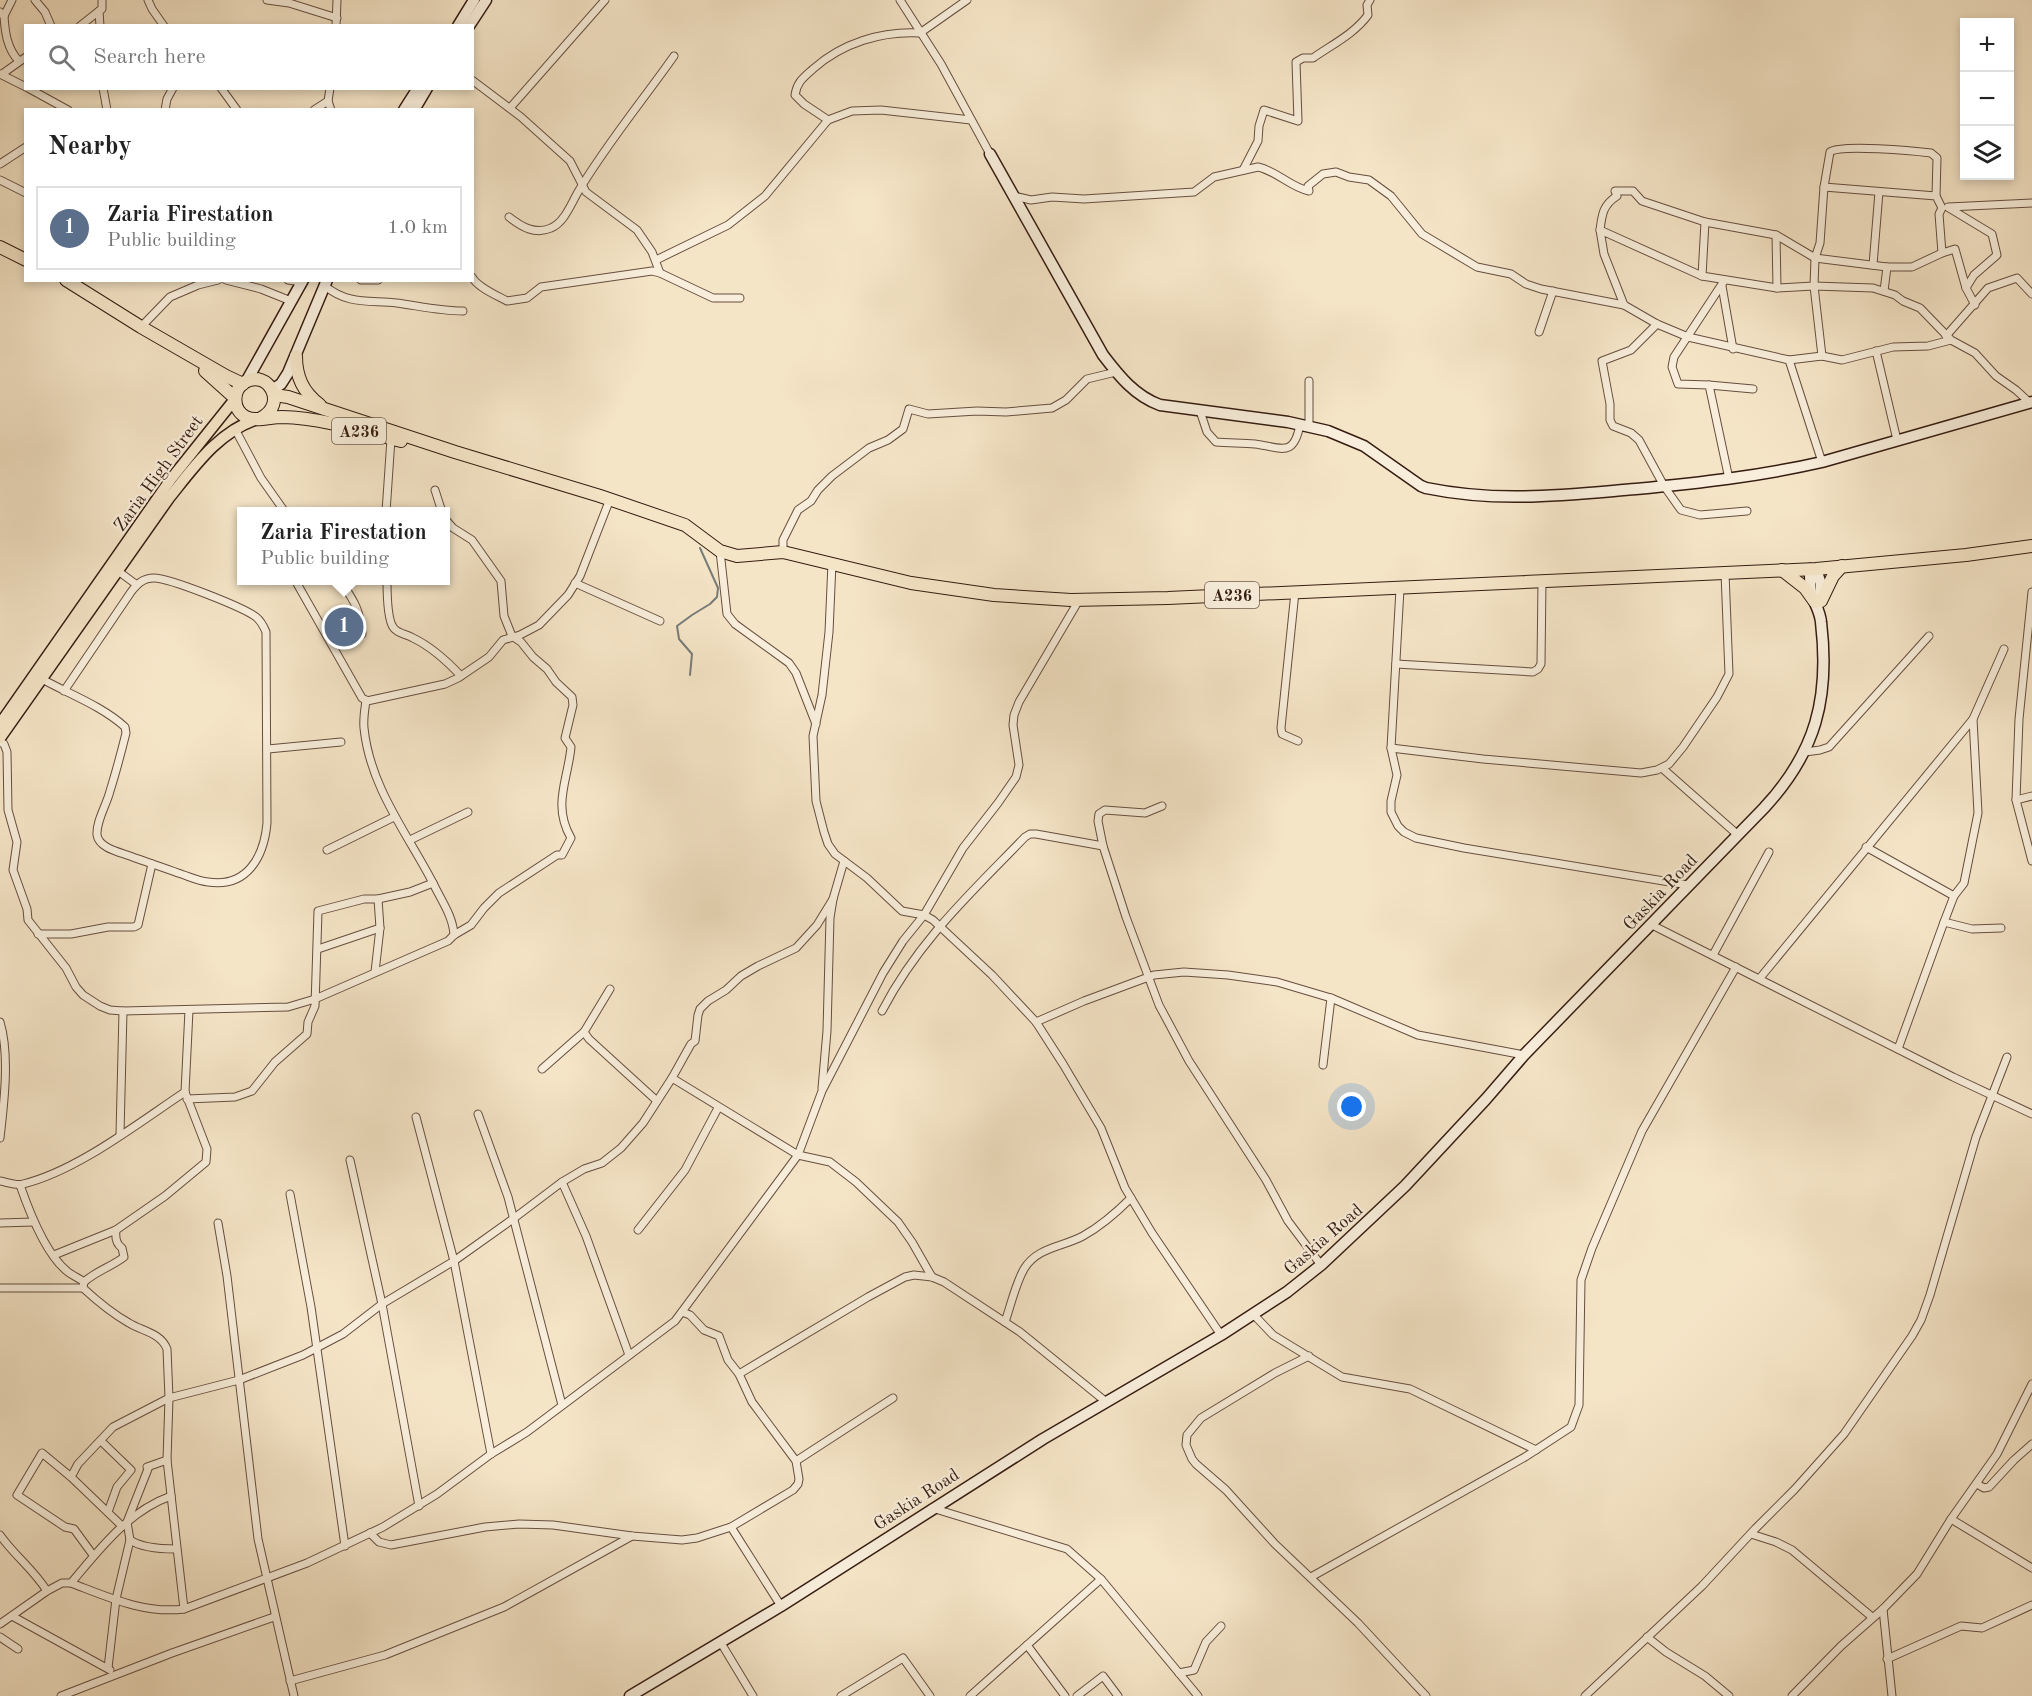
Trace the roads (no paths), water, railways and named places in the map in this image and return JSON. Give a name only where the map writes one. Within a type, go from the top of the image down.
[{"type":"highway","points":[[0,247],[24,259]]},
{"type":"highway","name":"A236","points":[[68,282],[226,376],[245,383],[258,380],[268,385],[273,392],[685,525],[720,551],[737,556],[783,552],[951,590],[1035,599],[1079,600],[1400,589],[1813,569],[1966,555],[2032,546]]},
{"type":"highway","name":"A236","points":[[141,327],[163,345],[217,381],[235,399],[242,414],[252,419],[303,418],[455,452]]},
{"type":"highway","points":[[296,356],[297,374],[304,389],[314,401],[335,413]]},
{"type":"highway","points":[[235,399],[239,388],[245,383]]},
{"type":"highway","points":[[260,418],[271,411],[273,392]]},
{"type":"highway","points":[[1782,570],[1804,588],[1818,604],[1833,576],[1842,566]]},
{"type":"main road","points":[[459,24],[474,0]]},
{"type":"main road","points":[[470,24],[486,0]]},
{"type":"main road","points":[[405,108],[417,90]]},
{"type":"main road","points":[[415,108],[426,90]]},
{"type":"main road","points":[[987,149],[1108,361],[1132,388],[1151,402],[1160,405],[1305,425],[1328,431],[1358,442],[1421,486],[1438,490],[1515,498],[1729,479],[1822,462],[2031,403]]},
{"type":"main road","points":[[245,383],[302,282]]},
{"type":"main road","points":[[273,392],[284,380],[296,356],[326,283]]},
{"type":"main road","name":"Zaria High Street","points":[[114,569],[171,479],[235,399]]},
{"type":"main road","name":"Zaria High Street","points":[[114,569],[199,461],[234,429],[260,418]]},
{"type":"main road","points":[[0,740],[114,569]]},
{"type":"main road","points":[[0,724],[114,569]]},
{"type":"main road","name":"Gaskia Road","points":[[630,1696],[781,1606],[932,1508],[1105,1401],[1254,1315],[1321,1265],[1405,1186],[1486,1100],[1524,1055],[1738,836],[1780,790],[1806,752],[1817,721],[1822,693],[1823,647],[1818,604],[1821,584],[1813,569]]},
{"type":"street","points":[[12,0],[2,14],[12,54],[22,59],[1,74],[24,86]]},
{"type":"street","points":[[35,0],[45,12],[50,24]]},
{"type":"street","points":[[83,24],[102,9],[102,0]]},
{"type":"street","points":[[267,0],[289,3],[336,22],[337,0]]},
{"type":"street","points":[[510,108],[605,0]]},
{"type":"street","points":[[900,0],[940,64],[987,149]]},
{"type":"street","points":[[828,120],[795,95],[797,84],[820,62],[844,47],[874,37],[901,32],[920,33],[967,0]]},
{"type":"street","points":[[1243,170],[1258,142],[1259,126],[1264,110],[1298,120],[1296,62],[1303,58],[1313,58],[1351,34],[1368,15],[1366,5],[1370,0]]},
{"type":"street","points":[[150,1],[152,9],[163,24]]},
{"type":"street","points":[[99,11],[100,24]]},
{"type":"street","points":[[509,217],[527,229],[541,232],[558,225],[582,185],[674,56]]},
{"type":"street","points":[[474,81],[510,108],[570,161],[586,192],[637,230],[656,260],[660,273]]},
{"type":"street","points":[[31,90],[64,108]]},
{"type":"street","points":[[103,90],[107,108]]},
{"type":"street","points":[[165,108],[172,90]]},
{"type":"street","points":[[222,90],[236,108]]},
{"type":"street","points":[[330,90],[328,101],[330,108]]},
{"type":"street","points":[[317,108],[328,101]]},
{"type":"street","points":[[656,260],[728,225],[765,196],[828,120],[852,111],[881,110],[971,120]]},
{"type":"street","points":[[0,164],[24,148]]},
{"type":"street","points":[[1822,356],[1814,286],[1815,258],[1820,243],[1824,187],[1830,152],[1834,149],[1929,152],[1937,158],[1936,196],[1946,208],[1992,234],[1997,255],[1974,274],[1965,288]]},
{"type":"street","points":[[1021,208],[1031,200],[1044,197],[1084,199],[1194,192],[1214,177],[1262,168],[1298,188],[1310,190],[1308,186],[1310,183],[1323,174],[1336,172],[1369,180],[1391,196],[1422,234],[1478,267],[1511,274],[1526,284],[1624,305],[1657,324],[1688,337],[1789,360],[1822,356],[1842,360],[1904,346],[1928,346],[1949,338],[1988,288],[2017,278],[2032,294]]},
{"type":"street","points":[[0,180],[24,192]]},
{"type":"street","points":[[1824,187],[1936,196]]},
{"type":"street","points":[[1624,305],[1604,254],[1600,230],[1605,205],[1617,196],[1615,191],[1623,190],[1633,191],[1642,201],[1705,222],[1776,235],[1815,258],[1887,267],[1912,267],[1955,249],[1965,288],[1975,305]]},
{"type":"street","points":[[1873,265],[1879,192]]},
{"type":"street","points":[[1014,196],[1031,200]]},
{"type":"street","points":[[1942,253],[1939,214],[1946,208],[2032,203]]},
{"type":"street","points":[[1702,276],[1705,222]]},
{"type":"street","points":[[1600,230],[1723,284],[1777,288],[1814,286],[1873,288],[1884,291],[1920,308],[1949,338],[1975,353],[1996,376],[2031,403]]},
{"type":"street","points":[[1776,235],[1777,288]]},
{"type":"street","points":[[1884,291],[1887,267]]},
{"type":"street","points":[[474,280],[477,285],[507,301],[527,298],[541,287],[652,271],[712,298],[740,298]]},
{"type":"street","points":[[141,327],[170,297],[210,282]]},
{"type":"street","points":[[234,282],[261,289],[291,301]]},
{"type":"street","points":[[326,283],[336,295],[351,300],[396,303],[440,311],[463,311]]},
{"type":"street","points":[[1723,284],[1672,361],[1672,367],[1678,384],[1753,389]]},
{"type":"street","points":[[1723,284],[1733,349]]},
{"type":"street","points":[[1539,332],[1553,291]]},
{"type":"street","points":[[1657,324],[1631,350],[1602,360],[1610,404],[1610,420],[1613,426],[1636,436],[1664,486],[1681,510],[1701,514],[1747,511]]},
{"type":"street","points":[[1876,351],[1897,440]]},
{"type":"street","points":[[1789,360],[1822,462]]},
{"type":"street","points":[[1104,374],[1108,361]]},
{"type":"street","points":[[783,552],[783,540],[798,510],[811,501],[832,476],[869,448],[888,440],[903,429],[909,409],[928,414],[1052,408],[1066,400],[1087,379],[1116,372]]},
{"type":"street","points":[[1200,411],[1207,432],[1216,442],[1285,448],[1293,444],[1305,425],[1310,381]]},
{"type":"street","points":[[1709,385],[1729,479]]},
{"type":"street","points":[[234,429],[261,478],[281,507]]},
{"type":"street","points":[[386,507],[391,438]]},
{"type":"street","points":[[435,490],[440,507]]},
{"type":"street","points":[[298,585],[362,698],[371,701],[446,684],[489,657],[503,640],[520,635],[539,625],[568,595],[610,500]]},
{"type":"street","points":[[0,740],[7,752],[8,810],[17,843],[13,870],[27,909],[28,921],[66,968],[76,987],[83,995],[100,1006],[123,1011],[288,1007],[315,999],[448,941],[454,934],[471,925],[499,893],[557,855],[562,855],[571,838],[563,824],[562,803],[563,783],[570,760],[571,747],[565,738],[573,705],[572,697],[521,642],[512,636],[504,615],[501,581],[472,540],[450,525]]},
{"type":"street","points":[[720,551],[727,614],[735,624],[789,663],[796,673],[816,724]]},
{"type":"street","points":[[832,563],[829,632],[813,752],[816,801],[828,844],[844,861],[867,878],[902,911],[924,915],[933,920],[992,975],[1036,1022],[1101,1128],[1131,1198],[1172,1265],[1221,1335]]},
{"type":"street","points":[[114,569],[136,585]]},
{"type":"street","points":[[1391,748],[1641,773],[1662,768],[1683,747],[1717,697],[1729,674],[1725,573]]},
{"type":"street","points":[[42,679],[125,727],[124,740],[111,790],[98,827],[97,836],[105,846],[205,882],[218,883],[237,880],[247,872],[255,862],[266,836],[268,749],[266,641],[263,625],[255,617],[196,590],[155,578],[142,580],[136,585],[64,691]]},
{"type":"street","points":[[1396,664],[1533,672],[1542,664],[1542,581]]},
{"type":"street","points":[[575,583],[660,621]]},
{"type":"street","points":[[343,585],[356,603],[362,634]]},
{"type":"street","points":[[387,585],[392,626],[399,633],[414,638],[437,653],[461,676]]},
{"type":"street","points":[[1400,589],[1391,748],[1397,775],[1391,801],[1391,813],[1404,832],[1416,838],[1464,848],[1688,885]]},
{"type":"street","points":[[1294,592],[1281,728],[1282,734],[1298,741]]},
{"type":"street","points":[[2032,592],[2019,719],[2016,800],[2032,861]]},
{"type":"street","points":[[2,1620],[12,1616],[62,1583],[71,1583],[116,1599],[154,1610],[166,1611],[184,1609],[307,1563],[345,1546],[419,1506],[491,1454],[527,1432],[675,1321],[798,1155],[822,1091],[883,973],[903,941],[924,915],[963,848],[1016,777],[1019,765],[1014,735],[1016,708],[1079,600]]},
{"type":"street","points":[[1806,752],[1829,747],[1929,636]]},
{"type":"street","points":[[1760,978],[1973,719],[2004,649]]},
{"type":"street","points":[[366,700],[364,728],[375,773],[394,817],[410,840],[433,883],[451,920],[454,934]]},
{"type":"street","points":[[1899,1049],[1954,896],[1964,883],[1978,813],[1973,719]]},
{"type":"street","points":[[268,749],[341,742]]},
{"type":"street","points":[[1662,768],[1738,836]]},
{"type":"street","points":[[2016,800],[2032,796]]},
{"type":"street","points":[[1162,806],[1145,813],[1105,810],[1098,821],[1104,846],[1148,978],[1159,1005],[1189,1061],[1266,1180],[1288,1221],[1321,1265]]},
{"type":"street","points":[[410,840],[468,812]]},
{"type":"street","points":[[327,850],[394,817]]},
{"type":"street","points":[[882,1011],[896,985],[939,927],[975,887],[1030,834],[1104,846]]},
{"type":"street","points":[[1866,847],[1954,896]]},
{"type":"street","points":[[1713,955],[1769,852]]},
{"type":"street","points":[[822,1091],[827,1031],[828,950],[833,899],[844,861]]},
{"type":"street","points":[[38,934],[71,934],[96,928],[138,925],[152,864]]},
{"type":"street","points":[[0,1181],[20,1185],[63,1168],[186,1095],[235,1097],[252,1091],[275,1062],[307,1034],[308,1022],[314,1012],[318,911],[364,899],[378,899],[410,892],[433,883]]},
{"type":"street","points":[[375,972],[380,928],[378,899]]},
{"type":"street","points":[[71,1477],[78,1464],[113,1427],[169,1398],[239,1380],[295,1359],[343,1334],[382,1304],[454,1261],[562,1182],[585,1169],[602,1163],[621,1148],[643,1123],[672,1078],[698,1036],[700,1009],[741,976],[796,948],[817,925],[833,899]]},
{"type":"street","points":[[1944,922],[1972,929],[2001,928]]},
{"type":"street","points":[[1650,924],[1992,1097],[2032,1114]]},
{"type":"street","points":[[318,950],[380,928]]},
{"type":"street","points":[[1311,1577],[1571,1427],[1579,1405],[1581,1280],[1592,1248],[1642,1131],[1736,967]]},
{"type":"street","points":[[1036,1022],[1084,1001],[1160,974],[1184,972],[1237,975],[1277,982],[1330,998],[1418,1035],[1524,1055]]},
{"type":"street","points":[[542,1069],[584,1032],[610,989]]},
{"type":"street","points":[[1323,1065],[1330,998]]},
{"type":"street","points":[[54,1255],[116,1230],[165,1197],[206,1162],[207,1149],[186,1095],[189,1010]]},
{"type":"street","points":[[120,1134],[123,1011]]},
{"type":"street","points":[[0,1022],[6,1075],[0,1138]]},
{"type":"street","points":[[584,1032],[657,1101]]},
{"type":"street","points":[[1585,1696],[1702,1586],[1795,1490],[1844,1434],[1918,1327],[1930,1295],[1976,1137],[2007,1057]]},
{"type":"street","points":[[672,1078],[798,1155],[830,1162],[856,1182],[898,1222],[932,1276]]},
{"type":"street","points":[[638,1230],[685,1170],[718,1108]]},
{"type":"street","points":[[478,1114],[508,1197],[562,1405]]},
{"type":"street","points":[[416,1117],[454,1261],[491,1454]]},
{"type":"street","points":[[351,1160],[382,1304],[419,1506]]},
{"type":"street","points":[[562,1182],[586,1236],[629,1355]]},
{"type":"street","points":[[20,1185],[34,1222],[54,1255],[67,1271],[128,1323],[164,1341],[167,1349],[169,1398],[167,1460],[184,1609]]},
{"type":"street","points":[[290,1194],[305,1266],[345,1546]]},
{"type":"street","points":[[1005,1322],[1024,1268],[1032,1260],[1046,1249],[1073,1241],[1086,1234],[1131,1198]]},
{"type":"street","points":[[0,1223],[34,1222]]},
{"type":"street","points":[[218,1223],[227,1275],[258,1539],[274,1617],[294,1696]]},
{"type":"street","points":[[0,1288],[83,1285],[94,1273],[115,1264],[124,1257],[115,1236],[116,1230]]},
{"type":"street","points":[[739,1374],[905,1277],[932,1276],[964,1294],[1005,1322],[1105,1401]]},
{"type":"street","points":[[370,1533],[379,1542],[391,1545],[485,1527],[536,1524],[682,1540],[698,1538],[731,1527],[793,1490],[799,1479],[796,1461],[752,1402],[739,1374],[728,1360],[719,1336],[705,1330],[682,1312]]},
{"type":"street","points":[[1254,1315],[1273,1335],[1342,1377],[1410,1389],[1536,1449]]},
{"type":"street","points":[[1309,1356],[1275,1373],[1201,1418],[1189,1431],[1186,1440],[1189,1454],[1196,1464],[1226,1490],[1275,1544],[1358,1623],[1426,1696]]},
{"type":"street","points":[[1792,1696],[1917,1574],[1951,1519],[1997,1454],[2032,1384]]},
{"type":"street","points":[[796,1461],[893,1398]]},
{"type":"street","points":[[101,1441],[131,1470],[117,1487],[108,1512]]},
{"type":"street","points":[[1977,1484],[1984,1488],[1989,1487],[2032,1444]]},
{"type":"street","points":[[93,1555],[74,1529],[64,1527],[17,1496],[42,1453],[108,1512],[125,1524],[130,1540],[116,1599],[108,1668]]},
{"type":"street","points":[[125,1524],[143,1486],[147,1467],[167,1460]]},
{"type":"street","points":[[71,1583],[93,1555],[125,1524],[153,1503],[171,1496]]},
{"type":"street","points":[[932,1508],[1066,1549],[1101,1579],[1198,1696]]},
{"type":"street","points":[[1951,1519],[2032,1568]]},
{"type":"street","points":[[731,1527],[781,1606]]},
{"type":"street","points":[[1751,1533],[1792,1550],[1819,1570],[1872,1617]]},
{"type":"street","points":[[0,1535],[15,1555],[42,1582],[47,1591]]},
{"type":"street","points":[[290,1681],[385,1655],[504,1607],[632,1536]]},
{"type":"street","points":[[130,1540],[152,1547],[176,1549]]},
{"type":"street","points":[[970,1696],[1101,1579]]},
{"type":"street","points":[[1887,1659],[1961,1626],[1982,1628],[2032,1605]]},
{"type":"street","points":[[1883,1609],[1892,1696]]},
{"type":"street","points":[[12,1616],[108,1668],[114,1675]]},
{"type":"street","points":[[62,1696],[76,1694],[114,1675],[274,1617]]},
{"type":"street","points":[[1179,1673],[1194,1670],[1206,1642],[1221,1626]]},
{"type":"street","points":[[0,1637],[18,1649]]},
{"type":"street","points":[[1647,1637],[1672,1656],[1705,1676],[1729,1696]]},
{"type":"street","points":[[721,1643],[753,1696]]},
{"type":"street","points":[[1027,1645],[1065,1696]]},
{"type":"street","points":[[841,1696],[903,1658],[930,1696]]},
{"type":"street","points":[[1077,1696],[1103,1677],[1118,1696]]},
{"type":"street","points":[[980,1688],[986,1696]]},
{"type":"waterway","points":[[690,675],[692,654],[679,639],[677,626],[710,604],[717,597],[718,588],[700,548]]},
{"type":"place","name":"Zaria Firestation","points":[[344,627]]}]
